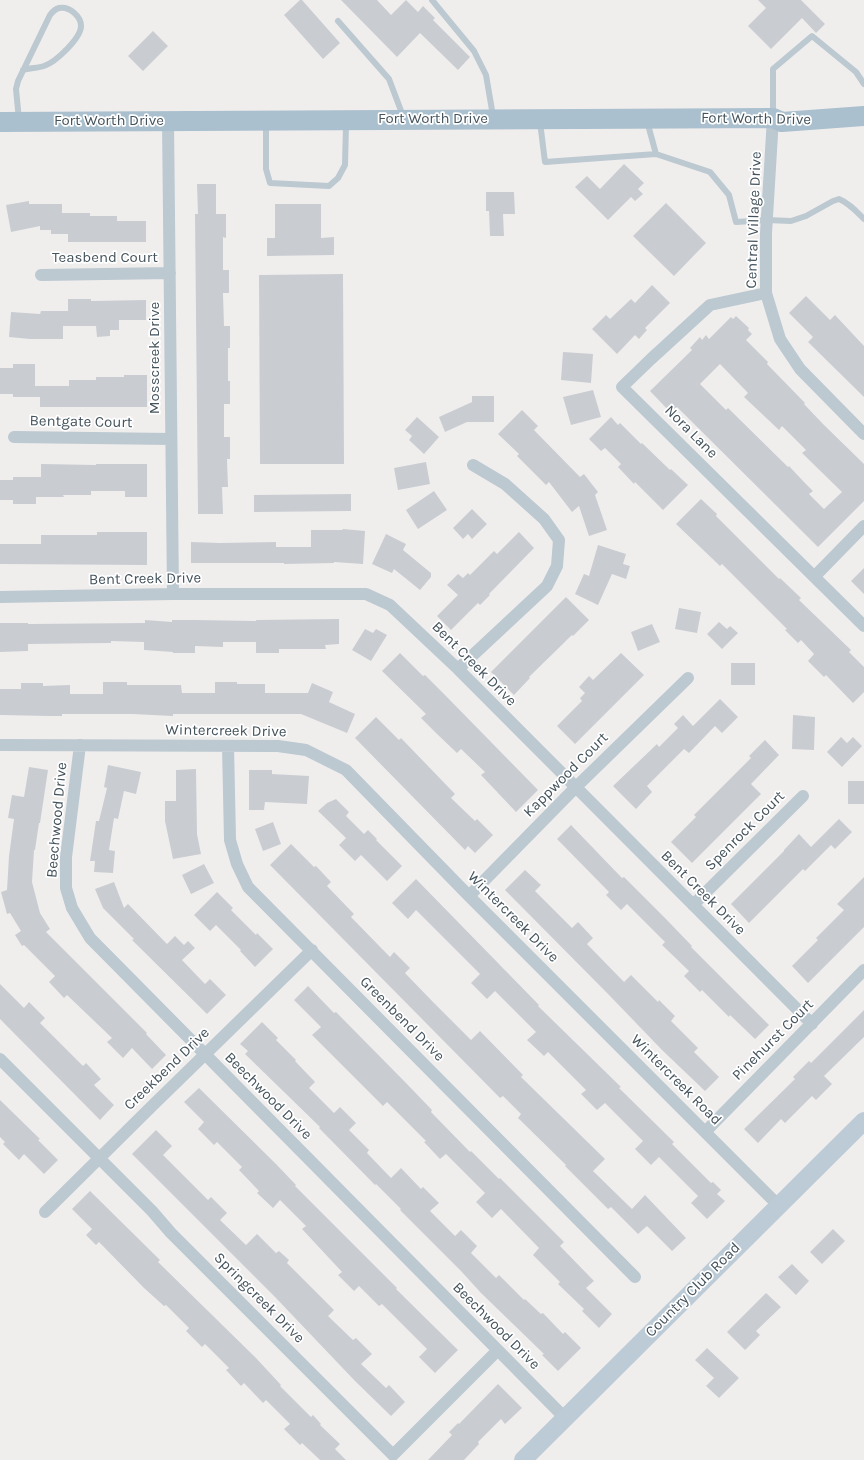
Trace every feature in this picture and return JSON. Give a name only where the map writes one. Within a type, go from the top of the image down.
[{"type":"main road","name":"Fort Worth Drive","points":[[9,122],[647,118],[773,118],[782,122],[864,116]]},
{"type":"main road","name":"Country Club Road","points":[[523,1460],[864,1121]]},
{"type":"street","name":"Central Village Drive","points":[[773,118],[767,220],[766,293],[780,339],[800,369],[864,434]]},
{"type":"street","name":"Mosscreek Drive","points":[[168,121],[173,594]]},
{"type":"street","name":"Teasbend Court","points":[[41,274],[170,273]]},
{"type":"street","name":"Nora Lane","points":[[766,293],[710,305],[650,359],[622,387],[864,626]]},
{"type":"street","name":"Bentgate Court","points":[[14,437],[171,439]]},
{"type":"street","points":[[458,669],[548,586],[557,566],[559,540],[544,519],[505,484],[473,465]]},
{"type":"street","points":[[815,576],[864,526]]},
{"type":"street","name":"Bent Creek Drive","points":[[0,597],[173,594],[366,594],[390,605],[458,669],[812,1024]]},
{"type":"street","name":"Kappwood Court","points":[[469,896],[576,787],[688,678]]},
{"type":"street","name":"Wintercreek Drive","points":[[0,745],[278,746],[306,750],[346,770],[551,978]]},
{"type":"street","name":"Beechwood Drive","points":[[80,745],[66,857],[66,888],[72,908],[90,938],[497,1351],[565,1418]]},
{"type":"street","name":"Greenbend Drive","points":[[228,746],[230,840],[237,864],[248,887],[635,1277]]},
{"type":"street","name":"Spenrock Court","points":[[693,905],[803,796]]},
{"type":"street","name":"Creekbend Drive","points":[[45,1212],[312,950]]},
{"type":"street","name":"Pinehurst Court","points":[[705,1132],[864,970]]},
{"type":"street","name":"Wintercreek Road","points":[[551,978],[778,1205]]},
{"type":"street","name":"Springcreek Drive","points":[[0,1059],[393,1455],[497,1351]]},
{"type":"lane","points":[[432,0],[474,51],[486,76],[494,119]]},
{"type":"lane","points":[[9,122],[18,81],[23,70],[50,15],[54,9],[61,7],[71,10],[79,18],[81,26],[77,37],[61,56],[45,66],[23,70]]},
{"type":"lane","points":[[338,21],[389,79],[404,120]]},
{"type":"lane","points":[[773,118],[773,69],[812,36],[856,72],[864,84]]},
{"type":"lane","points":[[647,118],[656,154]]},
{"type":"lane","points":[[540,119],[545,162],[656,154],[710,172],[729,195],[736,222],[791,220],[806,216],[839,199],[845,202],[864,219]]},
{"type":"lane","points":[[266,120],[266,169],[270,183],[329,186],[338,178],[344,165],[347,120]]},
{"type":"building","points":[[300,0],[302,0],[340,43],[323,59],[284,15]]},
{"type":"building","points":[[341,0],[377,0],[391,15],[406,0],[418,12],[423,6],[435,18],[433,20],[470,57],[458,70],[420,33],[397,57]]},
{"type":"building","points":[[758,0],[801,0],[825,24],[816,33],[802,18],[771,49],[748,26],[766,8]]},
{"type":"building","points":[[153,31],[168,46],[143,71],[128,56]]},
{"type":"building","points":[[624,164],[644,183],[638,189],[643,194],[635,201],[631,197],[608,220],[575,187],[587,176],[600,189]]},
{"type":"building","points":[[197,184],[216,184],[216,214],[226,214],[226,238],[223,237],[223,270],[229,270],[229,293],[223,293],[224,326],[230,326],[228,381],[230,381],[230,404],[224,404],[224,437],[230,437],[230,459],[227,459],[228,487],[222,487],[223,514],[198,514],[195,214],[198,214]]},
{"type":"building","points":[[486,192],[514,192],[515,214],[503,214],[504,236],[490,236],[489,211],[486,211]]},
{"type":"building","points":[[29,201],[29,204],[62,204],[62,213],[90,213],[90,216],[117,216],[117,221],[146,221],[146,242],[68,242],[68,234],[51,234],[51,230],[40,230],[40,226],[11,232],[6,205]]},
{"type":"building","points":[[666,203],[706,243],[674,276],[633,236]]},
{"type":"building","points":[[275,204],[321,204],[321,238],[334,237],[334,255],[267,256],[267,238],[275,238]]},
{"type":"building","points":[[343,274],[344,464],[260,464],[259,275]]},
{"type":"building","points":[[652,285],[670,303],[645,328],[647,330],[639,339],[635,335],[617,354],[592,329],[606,315],[610,319],[631,299],[635,303]]},
{"type":"building","points":[[806,296],[830,320],[835,315],[864,346],[864,397],[808,342],[813,337],[789,313]]},
{"type":"building","points":[[68,299],[91,299],[91,301],[146,300],[146,320],[119,320],[119,330],[110,330],[110,336],[97,337],[96,326],[63,326],[63,339],[30,339],[9,337],[11,312],[40,314],[41,311],[68,311]]},
{"type":"building","points":[[736,316],[749,328],[748,330],[752,334],[746,340],[768,362],[767,364],[823,424],[864,464],[864,501],[818,547],[677,407],[671,413],[650,391],[692,350],[690,348],[700,337],[702,340],[706,335],[709,339],[731,317],[733,319]],"holes":[[[720,364],[748,393],[744,397],[779,430],[782,426],[806,450],[802,453],[842,492],[824,509],[809,494],[813,491],[789,466],[788,467],[728,408],[726,410],[700,384]]]},
{"type":"building","points":[[563,352],[593,354],[591,383],[561,380]]},
{"type":"building","points":[[13,364],[35,364],[35,386],[69,386],[69,380],[96,380],[96,377],[147,375],[147,407],[40,407],[40,397],[13,397],[13,394],[0,394],[0,368],[13,368]]},
{"type":"building","points":[[593,390],[601,417],[571,425],[563,397]]},
{"type":"building","points":[[472,396],[494,396],[494,422],[467,422],[445,432],[439,417],[472,402]]},
{"type":"building","points":[[522,410],[538,426],[534,430],[580,477],[584,474],[598,492],[595,495],[607,530],[589,536],[579,506],[572,512],[549,482],[546,485],[517,456],[519,454],[498,434]]},
{"type":"building","points":[[417,417],[439,437],[424,454],[409,440],[412,436],[405,430]]},
{"type":"building","points":[[611,417],[618,425],[620,423],[641,444],[642,443],[688,485],[663,510],[635,482],[634,484],[618,467],[621,464],[605,448],[601,451],[589,439]]},
{"type":"building","points":[[426,462],[430,484],[398,490],[394,468]]},
{"type":"building","points":[[41,464],[147,464],[147,497],[125,497],[125,491],[91,491],[91,495],[36,497],[36,504],[13,504],[13,500],[0,500],[0,480],[13,480],[13,477],[41,477]]},
{"type":"building","points":[[434,491],[447,510],[418,529],[406,510]]},
{"type":"building","points":[[351,494],[351,511],[254,512],[254,495]]},
{"type":"building","points":[[701,499],[779,579],[780,578],[801,598],[799,600],[851,650],[849,652],[864,667],[864,692],[853,703],[826,675],[824,677],[808,661],[814,654],[801,640],[798,643],[785,630],[787,629],[722,564],[720,566],[676,524]]},
{"type":"building","points":[[472,509],[487,524],[472,539],[468,534],[463,539],[453,528]]},
{"type":"building","points":[[343,529],[365,531],[363,564],[334,562],[284,564],[191,563],[191,542],[276,542],[276,547],[311,547],[311,530]]},
{"type":"building","points":[[97,532],[147,532],[147,565],[0,564],[0,544],[41,544],[41,535],[97,535]]},
{"type":"building","points":[[519,532],[534,548],[480,605],[478,603],[451,630],[437,616],[458,595],[447,585],[458,574],[463,578],[468,573],[470,575],[494,551],[497,554]]},
{"type":"building","points":[[386,534],[406,544],[403,550],[431,573],[431,577],[420,590],[394,569],[392,573],[372,564]]},
{"type":"building","points":[[598,545],[626,554],[623,564],[630,566],[626,579],[612,574],[598,605],[575,594],[584,574],[589,576]]},
{"type":"building","points":[[864,568],[864,594],[851,581]]},
{"type":"building","points":[[566,597],[589,620],[529,677],[530,678],[514,695],[491,672]]},
{"type":"building","points":[[679,608],[701,612],[697,633],[675,629]]},
{"type":"building","points":[[339,619],[339,644],[325,645],[326,649],[279,649],[279,653],[256,653],[256,642],[223,642],[223,647],[195,646],[195,653],[173,653],[144,650],[144,642],[111,641],[111,643],[28,644],[28,651],[0,652],[0,623],[145,623],[145,620],[172,622],[172,620],[256,621]]},
{"type":"building","points":[[719,622],[727,629],[730,626],[738,633],[722,649],[707,634]]},
{"type":"building","points":[[652,624],[660,642],[638,651],[631,632]]},
{"type":"building","points":[[365,629],[373,633],[376,629],[387,635],[371,661],[352,650]]},
{"type":"building","points":[[400,653],[423,676],[425,675],[538,790],[516,812],[481,775],[485,772],[461,749],[457,753],[437,734],[421,718],[426,714],[382,671]]},
{"type":"building","points":[[621,653],[644,675],[575,744],[557,726],[582,701],[580,698],[585,693],[579,687],[589,676],[593,680]]},
{"type":"building","points":[[731,663],[755,663],[755,685],[731,685]]},
{"type":"building","points":[[103,682],[127,682],[127,685],[181,685],[182,693],[215,693],[215,682],[237,682],[237,684],[265,684],[265,693],[308,693],[312,683],[333,692],[329,702],[355,714],[347,733],[301,714],[173,714],[173,716],[132,714],[62,714],[62,716],[0,715],[0,689],[21,689],[21,683],[43,683],[43,686],[70,685],[70,694],[103,694]]},
{"type":"building","points":[[720,699],[738,717],[722,733],[715,726],[689,753],[684,749],[647,786],[652,792],[636,809],[613,786],[657,744],[659,747],[678,728],[674,724],[683,715],[693,726]]},
{"type":"building","points":[[793,715],[815,717],[814,750],[792,749]]},
{"type":"building","points":[[376,717],[399,740],[401,738],[455,794],[451,798],[475,821],[477,819],[493,835],[475,853],[468,846],[465,850],[355,738]]},
{"type":"building","points":[[841,737],[847,743],[853,737],[862,746],[842,767],[827,752]]},
{"type":"building","points":[[765,740],[779,755],[751,784],[761,794],[692,863],[671,842],[696,817],[694,815],[751,758],[749,756]]},
{"type":"building","points":[[108,765],[141,772],[136,794],[124,791],[118,819],[114,818],[109,850],[115,851],[113,873],[94,872],[95,861],[90,861],[96,821],[99,821],[107,788],[104,787]]},
{"type":"building","points":[[29,767],[48,770],[40,823],[34,850],[32,882],[40,913],[50,929],[46,932],[147,1033],[146,1034],[166,1055],[152,1069],[132,1048],[123,1058],[107,1042],[112,1038],[67,995],[64,998],[49,982],[55,976],[24,945],[22,946],[15,935],[21,931],[10,913],[7,914],[1,892],[7,890],[9,856],[14,819],[8,818],[12,795],[24,797]]},
{"type":"building","points":[[196,769],[197,834],[201,854],[173,859],[165,821],[165,801],[176,801],[176,770]]},
{"type":"building","points":[[249,770],[272,770],[272,774],[309,776],[307,804],[265,802],[264,810],[249,810]]},
{"type":"building","points":[[848,781],[864,781],[864,804],[848,804]]},
{"type":"building","points":[[336,799],[349,812],[346,816],[364,834],[368,830],[402,866],[387,881],[361,855],[355,861],[339,845],[346,838],[318,811],[327,803]]},
{"type":"building","points":[[839,819],[852,832],[835,849],[831,845],[805,871],[803,869],[749,923],[731,904],[799,834],[811,847]]},
{"type":"building","points":[[273,822],[281,844],[263,851],[255,829]]},
{"type":"building","points":[[571,825],[622,878],[624,877],[666,919],[692,946],[691,947],[769,1025],[755,1039],[730,1015],[729,1017],[702,990],[700,992],[684,976],[689,971],[662,945],[665,942],[627,904],[621,910],[606,895],[609,892],[557,839]]},
{"type":"building","points":[[291,844],[314,867],[316,866],[331,882],[327,886],[354,914],[351,917],[390,957],[394,952],[410,968],[405,973],[433,1002],[471,1040],[480,1031],[523,1075],[521,1077],[605,1159],[593,1171],[632,1209],[645,1195],[686,1238],[672,1251],[647,1226],[638,1234],[611,1207],[608,1209],[518,1118],[521,1114],[503,1096],[500,1098],[270,865]]},
{"type":"building","points":[[204,864],[214,883],[191,894],[182,875]]},
{"type":"building","points":[[525,870],[541,885],[535,891],[572,928],[578,922],[593,938],[587,944],[624,982],[631,975],[658,1002],[659,1000],[675,1016],[671,1021],[698,1048],[694,1052],[719,1077],[705,1091],[662,1050],[505,890]]},
{"type":"building","points":[[864,877],[864,927],[808,983],[792,966],[818,940],[816,938],[844,910],[837,904]]},
{"type":"building","points":[[416,879],[539,1005],[538,1006],[621,1087],[619,1088],[674,1142],[672,1144],[711,1183],[713,1182],[721,1190],[717,1194],[725,1201],[707,1219],[691,1203],[698,1196],[659,1157],[651,1165],[635,1149],[643,1141],[605,1103],[597,1110],[581,1094],[586,1090],[548,1052],[544,1056],[527,1040],[536,1032],[495,991],[487,999],[471,983],[480,974],[416,910],[408,919],[392,903]]},
{"type":"building","points":[[114,882],[124,908],[128,904],[167,944],[175,936],[184,945],[188,941],[195,948],[182,960],[205,984],[210,979],[226,995],[207,1014],[132,940],[134,939],[103,908],[95,889]]},
{"type":"building","points":[[217,892],[233,908],[231,910],[256,935],[257,933],[273,949],[255,967],[240,951],[241,950],[216,925],[210,931],[194,915]]},
{"type":"building","points":[[0,984],[24,1008],[29,1002],[45,1018],[40,1023],[83,1066],[86,1063],[101,1079],[94,1085],[114,1105],[100,1120],[0,1019]]},
{"type":"building","points":[[308,986],[334,1013],[336,1012],[406,1083],[432,1110],[431,1112],[470,1152],[471,1151],[499,1179],[500,1178],[564,1242],[560,1246],[594,1281],[586,1288],[612,1314],[599,1328],[582,1311],[584,1309],[558,1284],[560,1282],[533,1255],[539,1248],[501,1209],[492,1218],[476,1202],[485,1193],[446,1154],[440,1159],[424,1142],[426,1141],[387,1102],[383,1106],[312,1035],[321,1027],[294,1000]]},
{"type":"building","points":[[864,1010],[864,1037],[824,1076],[832,1084],[816,1100],[812,1096],[785,1123],[781,1119],[758,1143],[744,1129],[795,1079],[793,1077],[809,1061],[811,1063]]},
{"type":"building","points":[[262,1022],[278,1038],[276,1040],[315,1082],[309,1088],[334,1113],[340,1107],[356,1123],[349,1130],[369,1150],[367,1153],[391,1178],[401,1168],[421,1189],[423,1187],[439,1203],[430,1211],[455,1236],[461,1230],[477,1246],[471,1253],[496,1278],[499,1275],[524,1300],[525,1299],[541,1314],[543,1313],[563,1334],[565,1332],[581,1348],[558,1371],[542,1355],[544,1354],[481,1293],[400,1210],[401,1209],[376,1184],[375,1185],[319,1128],[320,1127],[245,1054],[248,1051],[240,1044]]},
{"type":"building","points":[[199,1088],[276,1164],[296,1185],[295,1186],[458,1350],[435,1373],[419,1357],[427,1349],[382,1304],[379,1306],[359,1286],[354,1291],[338,1275],[342,1272],[302,1229],[306,1226],[280,1200],[273,1208],[257,1193],[259,1191],[239,1170],[242,1167],[217,1142],[214,1145],[198,1129],[204,1122],[184,1102]]},
{"type":"building","points":[[0,1100],[40,1139],[38,1140],[58,1160],[44,1174],[24,1154],[19,1160],[3,1144],[5,1142],[0,1137]]},
{"type":"building","points":[[156,1130],[172,1146],[163,1155],[208,1200],[211,1197],[227,1213],[220,1220],[246,1245],[257,1234],[276,1253],[279,1251],[289,1260],[287,1263],[334,1310],[328,1316],[353,1340],[356,1338],[372,1354],[361,1364],[386,1388],[389,1385],[405,1402],[391,1416],[132,1154]]},
{"type":"building","points":[[90,1191],[160,1260],[158,1262],[256,1358],[281,1385],[280,1386],[311,1417],[313,1415],[321,1424],[320,1425],[340,1444],[335,1449],[346,1460],[320,1460],[302,1443],[300,1445],[284,1429],[290,1424],[266,1400],[263,1403],[244,1383],[241,1386],[226,1370],[229,1368],[205,1344],[202,1347],[186,1331],[189,1328],[166,1305],[164,1306],[144,1288],[99,1242],[96,1245],[86,1235],[92,1229],[72,1209]]},
{"type":"building","points":[[833,1229],[845,1241],[822,1264],[810,1252]]},
{"type":"building","points":[[792,1264],[809,1281],[796,1295],[778,1277]]},
{"type":"building","points":[[766,1293],[781,1307],[756,1331],[760,1335],[745,1350],[727,1332]]},
{"type":"building","points":[[707,1348],[739,1378],[719,1398],[706,1386],[714,1378],[695,1360]]},
{"type":"building","points":[[498,1384],[522,1408],[505,1424],[501,1419],[478,1442],[479,1444],[464,1460],[428,1460],[452,1435],[449,1432],[458,1423],[459,1424]]}]
